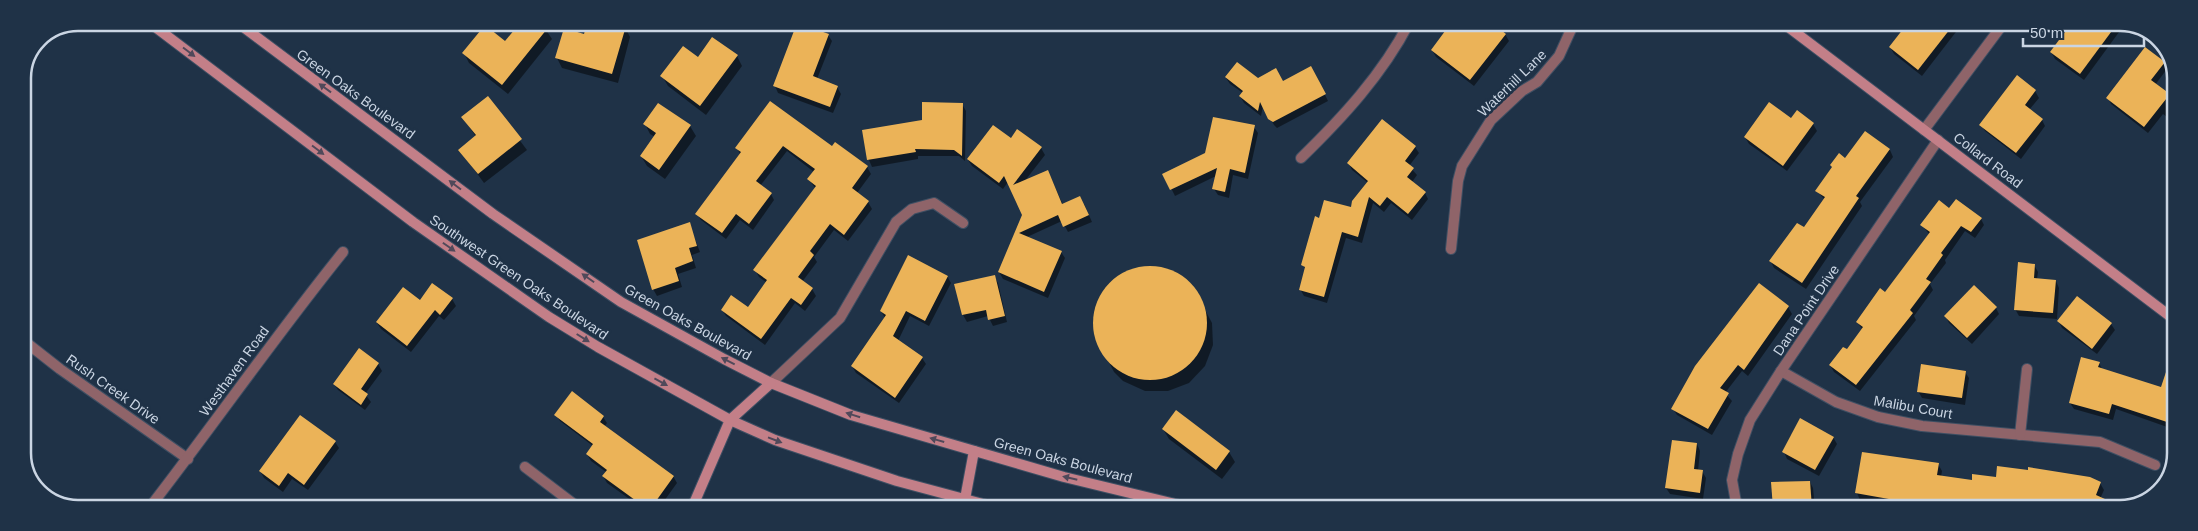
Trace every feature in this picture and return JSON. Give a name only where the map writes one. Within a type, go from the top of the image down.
[{"type":"main road","name":"Southwest Green Oaks Boulevard","points":[[162,31],[413,222],[549,317],[598,347],[730,420],[774,440],[897,481],[972,500]]},
{"type":"main road","name":"Green Oaks Boulevard","points":[[249,31],[494,214],[622,302],[724,359],[771,383],[851,415],[1064,477],[1159,500]]},
{"type":"main road","name":"Collard Road","points":[[1792,31],[2167,314]]},
{"type":"main road","points":[[695,500],[730,420],[771,383]]},
{"type":"main road","points":[[965,498],[974,451]]},
{"type":"street","points":[[1301,158],[1338,122],[1360,96],[1404,31]]},
{"type":"street","name":"Waterhill Lane","points":[[1451,248],[1458,181],[1462,166],[1491,120],[1522,91],[1538,82],[1560,56],[1571,31]]},
{"type":"street","points":[[1924,130],[1998,31]]},
{"type":"street","name":"Dana Point Drive","points":[[1736,500],[1732,480],[1738,454],[1750,420],[1781,371],[1938,140]]},
{"type":"street","points":[[771,383],[840,318],[896,222],[912,209],[934,203],[963,223]]},
{"type":"street","name":"Westhaven Road","points":[[156,500],[188,459],[292,315],[343,252]]},
{"type":"street","name":"Rush Creek Drive","points":[[31,346],[188,459]]},
{"type":"street","points":[[2020,435],[2027,369]]},
{"type":"street","name":"Malibu Court","points":[[1781,371],[1836,402],[1878,417],[1922,426],[2100,442],[2154,465]]},
{"type":"street","points":[[525,467],[568,500]]},
{"type":"building","points":[[480,31],[492,31],[505,41],[513,31],[545,31],[502,85],[462,53]]},
{"type":"building","points":[[563,31],[574,31],[584,34],[585,31],[625,31],[612,74],[555,58]]},
{"type":"building","points":[[794,31],[820,31],[829,34],[813,76],[838,86],[830,107],[773,86]]},
{"type":"building","points":[[1445,31],[1502,31],[1506,34],[1470,80],[1431,50]]},
{"type":"building","points":[[1902,31],[1949,31],[1918,70],[1889,47]]},
{"type":"building","points":[[2066,31],[2112,31],[2080,74],[2050,52]]},
{"type":"building","points":[[712,37],[738,55],[700,106],[660,76],[683,46],[698,57]]},
{"type":"building","points":[[2145,47],[2163,61],[2164,63],[2151,80],[2167,92],[2167,98],[2144,127],[2106,98]]},
{"type":"building","points":[[1237,62],[1258,78],[1276,68],[1283,81],[1311,66],[1326,94],[1273,122],[1268,119],[1260,102],[1258,111],[1239,96],[1243,91],[1225,77]]},
{"type":"building","points":[[2017,75],[2036,90],[2025,105],[2043,119],[2016,153],[1979,125]]},
{"type":"building","points":[[488,96],[522,139],[478,174],[458,150],[476,135],[461,117]]},
{"type":"building","points":[[770,101],[832,146],[835,142],[868,166],[852,188],[869,201],[844,235],[830,224],[810,251],[814,255],[798,277],[813,288],[801,305],[791,298],[761,339],[721,310],[731,295],[748,307],[767,280],[753,270],[816,186],[807,179],[815,169],[783,146],[756,181],[772,193],[749,224],[736,214],[722,233],[695,214],[741,152],[735,148]]},
{"type":"building","points":[[922,102],[963,103],[962,156],[954,150],[915,149],[916,152],[867,160],[862,130],[922,120]]},
{"type":"building","points":[[1769,102],[1791,118],[1797,110],[1814,123],[1783,166],[1744,137]]},
{"type":"building","points":[[658,103],[691,125],[659,170],[640,156],[656,133],[643,124]]},
{"type":"building","points":[[1213,117],[1255,125],[1245,173],[1230,169],[1225,192],[1212,189],[1217,168],[1170,190],[1162,174],[1205,153]]},
{"type":"building","points":[[1382,119],[1416,146],[1405,161],[1414,168],[1407,177],[1426,192],[1408,214],[1387,197],[1380,206],[1369,197],[1358,237],[1342,232],[1324,297],[1299,290],[1305,267],[1301,265],[1315,216],[1319,218],[1324,200],[1351,207],[1352,201],[1368,181],[1347,163]]},
{"type":"building","points":[[993,125],[1011,138],[1017,129],[1042,147],[1013,185],[1048,170],[1062,204],[1080,196],[1089,215],[1063,227],[1058,215],[1019,233],[1062,251],[1044,292],[998,272],[1022,215],[1004,176],[999,183],[967,159]]},
{"type":"building","points":[[1865,131],[1890,149],[1856,196],[1859,198],[1802,283],[1769,261],[1797,223],[1804,227],[1825,197],[1815,191],[1832,167],[1830,165],[1839,153],[1845,158]]},
{"type":"building","points":[[1956,199],[1982,218],[1971,232],[1961,226],[1941,253],[1943,255],[1926,279],[1931,282],[1910,310],[1913,313],[1856,385],[1829,365],[1843,347],[1847,349],[1863,327],[1856,322],[1880,288],[1885,292],[1930,232],[1920,225],[1939,200],[1949,208]]},
{"type":"building","points":[[690,222],[697,246],[689,248],[693,261],[675,268],[679,281],[652,290],[637,240]]},
{"type":"building","points":[[908,255],[948,276],[925,321],[906,311],[893,336],[923,357],[895,398],[851,366],[886,315],[880,311]]},
{"type":"building","points":[[2018,262],[2035,264],[2034,278],[2056,280],[2053,313],[2014,310]]},
{"type":"building","points":[[1150,266],[1172,270],[1190,283],[1203,301],[1207,323],[1203,345],[1190,363],[1172,376],[1150,380],[1128,376],[1110,363],[1097,345],[1093,323],[1097,301],[1110,283],[1128,270]]},
{"type":"building","points":[[995,275],[1005,316],[988,320],[986,310],[962,315],[954,284]]},
{"type":"building","points":[[432,283],[453,298],[440,315],[435,310],[407,346],[376,322],[403,287],[420,300]]},
{"type":"building","points":[[1759,283],[1789,306],[1744,370],[1738,365],[1720,388],[1729,393],[1708,429],[1671,409],[1695,366]]},
{"type":"building","points":[[1974,285],[1997,307],[1967,338],[1944,316]]},
{"type":"building","points":[[2077,296],[2112,323],[2092,349],[2057,321]]},
{"type":"building","points":[[359,348],[379,363],[361,389],[368,394],[361,405],[333,384]]},
{"type":"building","points":[[2081,357],[2100,362],[2098,367],[2161,387],[2167,369],[2167,422],[2112,404],[2109,414],[2069,403]]},
{"type":"building","points":[[1921,364],[1966,371],[1962,398],[1917,392]]},
{"type":"building","points":[[572,391],[604,416],[600,422],[674,476],[657,500],[635,500],[602,476],[607,470],[586,454],[593,444],[554,415]]},
{"type":"building","points":[[1176,410],[1230,451],[1216,470],[1162,429]]},
{"type":"building","points":[[300,415],[336,441],[304,485],[288,473],[279,486],[259,471]]},
{"type":"building","points":[[1800,418],[1834,437],[1815,470],[1782,452]]},
{"type":"building","points":[[1672,440],[1697,443],[1694,469],[1703,470],[1700,493],[1665,488]]},
{"type":"building","points":[[1862,452],[1939,463],[1937,475],[1972,480],[1972,474],[1996,477],[1997,466],[2028,470],[2028,467],[2090,477],[2101,482],[2096,495],[2107,500],[1894,500],[1855,493]]},
{"type":"building","points":[[1810,481],[1811,500],[1772,500],[1771,482]]}]
